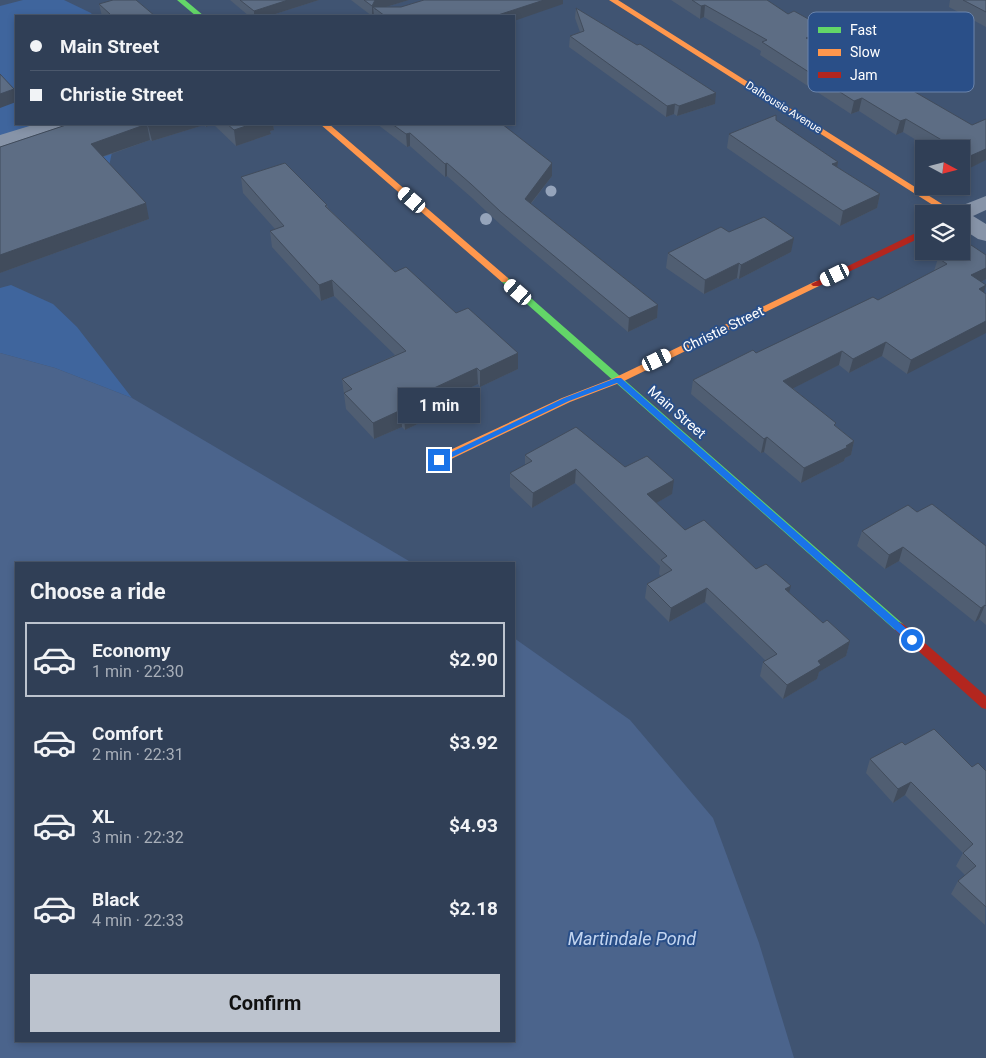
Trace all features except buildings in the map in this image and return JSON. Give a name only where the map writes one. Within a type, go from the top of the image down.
[{"type":"street","points":[[181,0],[199,15]]},
{"type":"street","name":"Dalhousie Avenue","points":[[613,0],[940,205]]},
{"type":"street","points":[[0,142],[52,125]]},
{"type":"street","name":"Main Street","points":[[325,125],[986,704]]},
{"type":"street","points":[[970,210],[986,202]]},
{"type":"street","points":[[970,224],[986,234]]},
{"type":"street","name":"Christie Street","points":[[439,460],[566,400],[618,380],[915,236]]},
{"type":"shaded area","points":[[23,0],[64,0],[92,15],[15,15],[15,125],[118,125],[105,185],[0,174],[0,6]]},
{"type":"shaded area","points":[[11,285],[53,304],[77,327],[132,398],[55,368],[0,353],[0,288]]},
{"type":"water","name":"Martindale Pond","points":[[0,353],[55,368],[132,398],[411,562],[15,562],[15,1042],[515,1042],[515,639],[630,720],[713,818],[759,943],[794,1058],[0,1058]]},
{"type":"traffic: fast","points":[[181,0],[199,15]]},
{"type":"traffic: fast","points":[[505,280],[899,627]]},
{"type":"traffic: slow","points":[[613,0],[940,205]]},
{"type":"traffic: slow","points":[[325,125],[505,280]]},
{"type":"traffic: slow","points":[[439,460],[566,400],[618,380],[816,284]]},
{"type":"traffic: jam","points":[[816,284],[915,236]]},
{"type":"traffic: jam","points":[[899,627],[986,704]]},
{"type":"route","points":[[439,460],[566,400],[618,380],[912,640]]}]
